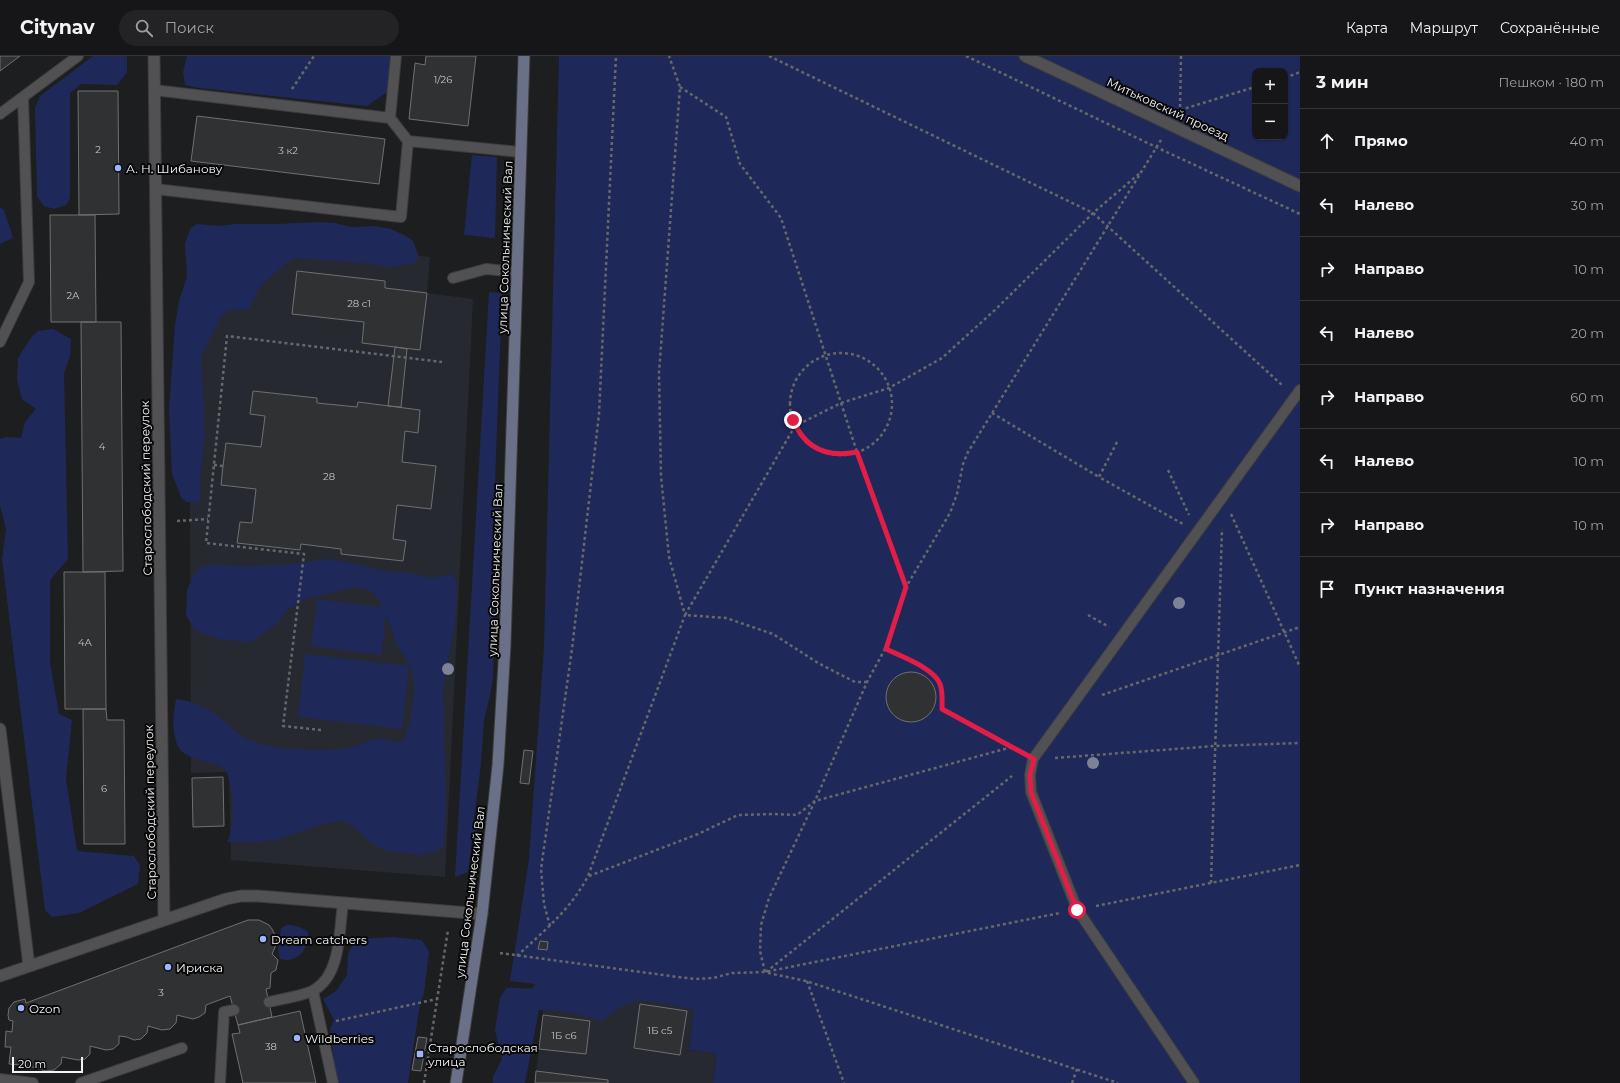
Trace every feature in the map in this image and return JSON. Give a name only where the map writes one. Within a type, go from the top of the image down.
[{"type":"main road","name":"улица Сокольнический Вал","points":[[456,1083],[482,914],[498,765],[506,645],[524,56]]},
{"type":"street","name":"Старослободский переулок","points":[[154,56],[164,920]]},
{"type":"street","name":"Митьковский проезд","points":[[1025,56],[1300,186]]},
{"type":"street","points":[[0,729],[29,966]]},
{"type":"street","points":[[0,976],[164,920],[241,896],[258,896],[482,914]]},
{"type":"lane","points":[[0,114],[78,56]]},
{"type":"lane","points":[[155,189],[401,217],[408,141],[390,118],[396,56]]},
{"type":"lane","points":[[154,90],[390,118]]},
{"type":"lane","points":[[0,342],[29,282],[23,98]]},
{"type":"lane","points":[[408,141],[520,152]]},
{"type":"lane","points":[[453,278],[486,269],[517,272]]},
{"type":"lane","points":[[1194,1083],[1077,910],[1031,792],[1030,775],[1034,759],[1297,394]]},
{"type":"lane","points":[[269,1002],[313,991],[324,982],[331,972],[335,962],[343,903]]},
{"type":"lane","points":[[313,991],[333,1083]]},
{"type":"lane","points":[[220,1083],[224,1012],[234,1010]]},
{"type":"lane","points":[[81,1083],[182,1048]]},
{"type":"lane","points":[[0,1079],[32,1083]]},
{"type":"path","points":[[280,105],[314,56]]},
{"type":"path","points":[[550,926],[544,904],[541,869],[572,650],[599,414],[616,56]]},
{"type":"path","points":[[669,56],[680,87],[659,373],[661,476],[668,550],[685,615]]},
{"type":"path","points":[[769,56],[1093,213],[1297,394]]},
{"type":"path","points":[[966,56],[1156,148],[1300,214]]},
{"type":"path","points":[[1181,56],[1180,110],[1252,88]]},
{"type":"path","points":[[1288,77],[1300,72]]},
{"type":"path","points":[[680,87],[726,117],[740,164],[782,218],[857,452],[906,587]]},
{"type":"path","points":[[765,972],[760,951],[761,925],[769,898],[815,801],[868,682],[886,649],[906,587],[950,513],[957,494],[963,464],[968,452],[1156,148]]},
{"type":"path","points":[[517,956],[567,909],[579,893],[588,876],[685,615],[795,426],[841,403],[889,388],[942,358],[996,309],[1093,213],[1142,172]]},
{"type":"path","points":[[321,730],[283,726],[304,554],[206,543],[227,336],[442,362]]},
{"type":"path","points":[[837,353],[851,354],[863,358],[874,366],[883,376],[889,388],[891,401],[890,414],[886,427],[874,442],[857,452],[844,455],[830,454],[818,449],[807,442],[795,426],[790,407],[791,394],[795,381],[812,361],[837,353]]},
{"type":"path","points":[[992,413],[1099,477],[1198,532]]},
{"type":"path","points":[[1099,477],[1117,442]]},
{"type":"path","points":[[214,465],[223,466]]},
{"type":"path","points":[[1168,470],[1198,532]]},
{"type":"path","points":[[1223,496],[1300,667]]},
{"type":"path","points":[[190,520],[208,519]]},
{"type":"path","points":[[1211,883],[1222,528]]},
{"type":"path","points":[[685,615],[726,618],[773,634],[818,663],[855,682],[868,682]]},
{"type":"path","points":[[1088,615],[1123,635]]},
{"type":"path","points":[[1101,695],[1300,627]]},
{"type":"path","points":[[886,649],[928,670],[935,676],[940,684],[942,709],[1034,759]]},
{"type":"path","points":[[765,972],[1034,759],[1215,746],[1300,743]]},
{"type":"path","points":[[588,876],[698,834],[738,815],[797,815],[815,801],[1012,746]]},
{"type":"path","points":[[500,953],[694,979],[713,978],[732,973],[765,972],[1300,866]]},
{"type":"path","points":[[424,1083],[448,930]]},
{"type":"path","points":[[765,972],[806,981],[1118,1083]]},
{"type":"path","points":[[806,981],[844,1083]]},
{"type":"path","points":[[320,1024],[437,999]]},
{"type":"path","points":[[1072,1083],[1077,1069]]},
{"type":"shaded area","points":[[93,56],[127,56],[127,72],[117,85],[81,84],[70,93],[70,198],[66,205],[54,209],[44,206],[37,196],[35,108],[40,96]]},
{"type":"shaded area","points":[[187,56],[391,56],[387,92],[367,106],[199,88],[185,85],[183,72]]},
{"type":"shaded area","points":[[559,56],[1300,56],[1300,1083],[713,1083],[716,1054],[689,1050],[694,1009],[692,1010],[662,1003],[639,1001],[624,1005],[603,1021],[588,1016],[571,1013],[539,1010],[525,1083],[493,1083],[493,1077],[502,1059],[495,1030],[500,998],[506,988],[532,988],[535,984],[510,981],[529,859],[544,646]]},
{"type":"shaded area","points":[[472,155],[497,157],[495,238],[464,235]]},
{"type":"shaded area","points":[[0,207],[4,210],[13,238],[0,244]]},
{"type":"shaded area","points":[[335,223],[351,227],[375,226],[391,229],[413,241],[419,257],[413,264],[388,267],[363,263],[295,258],[288,262],[261,285],[250,308],[242,310],[234,309],[226,312],[220,318],[201,358],[205,434],[200,477],[200,503],[186,502],[181,497],[172,474],[169,409],[175,325],[179,301],[187,277],[185,244],[190,229],[197,224],[220,226],[236,224]]},
{"type":"shaded area","points":[[191,227],[430,257],[427,293],[473,299],[445,877],[231,860],[229,772],[191,773]]},
{"type":"shaded area","points":[[489,292],[502,293],[495,483],[499,481],[502,531],[501,557],[495,609],[493,678],[484,720],[481,764],[474,819],[477,830],[475,838],[472,839],[468,872],[455,877]]},
{"type":"shaded area","points":[[53,329],[71,339],[70,356],[64,373],[68,559],[50,580],[50,663],[59,714],[72,720],[66,779],[77,851],[134,856],[140,865],[138,884],[79,913],[52,917],[45,910],[2,559],[6,529],[0,505],[0,439],[6,437],[21,438],[25,422],[36,409],[22,399],[17,380],[18,358],[30,339],[38,331]]},
{"type":"shaded area","points":[[327,559],[379,570],[405,572],[429,577],[438,577],[451,574],[456,581],[455,622],[443,689],[446,806],[443,847],[436,851],[420,855],[388,851],[374,845],[348,823],[340,821],[323,824],[275,840],[259,842],[227,842],[230,836],[231,828],[232,799],[227,773],[220,766],[185,754],[176,742],[173,724],[176,699],[191,702],[207,709],[243,737],[269,746],[324,750],[351,747],[379,738],[396,742],[403,741],[412,707],[414,688],[413,679],[411,668],[397,644],[386,616],[381,655],[311,646],[317,599],[382,607],[375,595],[369,590],[356,587],[307,598],[287,610],[278,624],[250,642],[218,639],[202,633],[195,630],[186,615],[187,590],[195,574],[201,567],[209,565],[251,566],[293,564]]},
{"type":"shaded area","points":[[305,654],[409,666],[402,729],[298,717]]},
{"type":"shaded area","points":[[287,925],[296,926],[305,930],[308,932],[308,938],[305,949],[301,954],[292,959],[286,960],[280,959],[278,951],[281,928]]},
{"type":"shaded area","points":[[394,937],[422,940],[429,952],[424,993],[420,1004],[408,1083],[337,1083],[330,1029],[334,1020],[323,999],[336,991],[347,975],[348,954],[356,939]]},
{"type":"shaded area","points":[[546,985],[695,1003],[689,1050],[716,1054],[713,1083],[535,1083]]},
{"type":"building","points":[[0,56],[20,56],[0,71]]},
{"type":"building","points":[[426,56],[476,56],[468,126],[409,119],[415,63],[425,65]]},
{"type":"building","points":[[78,91],[118,91],[119,214],[79,215]]},
{"type":"building","points":[[197,116],[385,139],[379,184],[191,161]]},
{"type":"building","points":[[50,215],[95,215],[96,322],[51,322]]},
{"type":"building","points":[[297,271],[385,281],[385,288],[427,293],[420,350],[362,343],[364,322],[292,314]]},
{"type":"building","points":[[81,322],[121,322],[123,571],[83,572]]},
{"type":"building","points":[[395,347],[407,349],[401,407],[388,406]]},
{"type":"building","points":[[253,391],[317,398],[317,403],[357,407],[358,402],[420,410],[418,433],[405,431],[402,462],[436,466],[431,509],[397,505],[393,539],[406,541],[403,561],[341,554],[341,549],[301,544],[300,550],[237,543],[240,522],[252,523],[256,489],[221,485],[223,466],[226,443],[261,447],[265,416],[250,414]]},
{"type":"building","points":[[64,572],[105,572],[106,709],[65,709]]},
{"type":"building","points":[[906,672],[916,672],[929,679],[936,692],[936,702],[929,715],[916,722],[906,722],[897,718],[890,711],[886,702],[886,692],[890,683],[897,676]]},
{"type":"building","points":[[83,709],[106,709],[107,720],[124,720],[125,844],[84,844]]},
{"type":"building","points":[[524,750],[533,751],[529,784],[520,783]]},
{"type":"building","points":[[223,777],[224,826],[193,827],[192,778]]},
{"type":"building","points":[[248,920],[259,920],[269,925],[277,939],[272,954],[278,960],[276,970],[271,973],[270,988],[266,989],[272,1017],[238,1025],[230,996],[206,1005],[205,1013],[199,1017],[193,1019],[177,1015],[176,1023],[170,1029],[162,1030],[148,1026],[147,1033],[141,1039],[134,1040],[119,1036],[119,1044],[113,1049],[106,1050],[90,1046],[90,1054],[85,1059],[78,1060],[62,1057],[61,1064],[54,1070],[46,1071],[29,1066],[9,1064],[11,1047],[5,1047],[6,1031],[12,1032],[13,1021],[9,1020],[8,1015],[9,1008],[14,1002],[25,999],[26,1003]]},
{"type":"building","points":[[540,941],[548,942],[547,950],[538,949]]},
{"type":"building","points":[[640,1004],[687,1011],[680,1055],[634,1048]]},
{"type":"building","points":[[300,1011],[316,1083],[243,1083],[232,1034],[240,1033],[238,1025]]},
{"type":"building","points":[[543,1015],[590,1021],[586,1054],[539,1049]]},
{"type":"building","points":[[418,1037],[427,1038],[421,1071],[412,1070]]},
{"type":"building","points":[[536,1071],[608,1080],[608,1083],[535,1083]]},
{"type":"place","name":"А. Н. Шибанову","points":[[118,168]]},
{"type":"place","name":"Dream catchers","points":[[263,939]]},
{"type":"place","name":"Ириска","points":[[168,967]]},
{"type":"place","name":"Ozon","points":[[21,1008]]},
{"type":"place","name":"Wildberries","points":[[297,1038]]},
{"type":"place","name":"Старослободская улица","points":[[420,1054]]},
{"type":"route","points":[[793,420],[799,432],[807,442],[818,449],[830,454],[844,455],[857,452],[906,587],[886,649],[928,670],[935,676],[940,684],[942,693],[942,709],[1034,759],[1030,775],[1031,792],[1077,910]]}]
